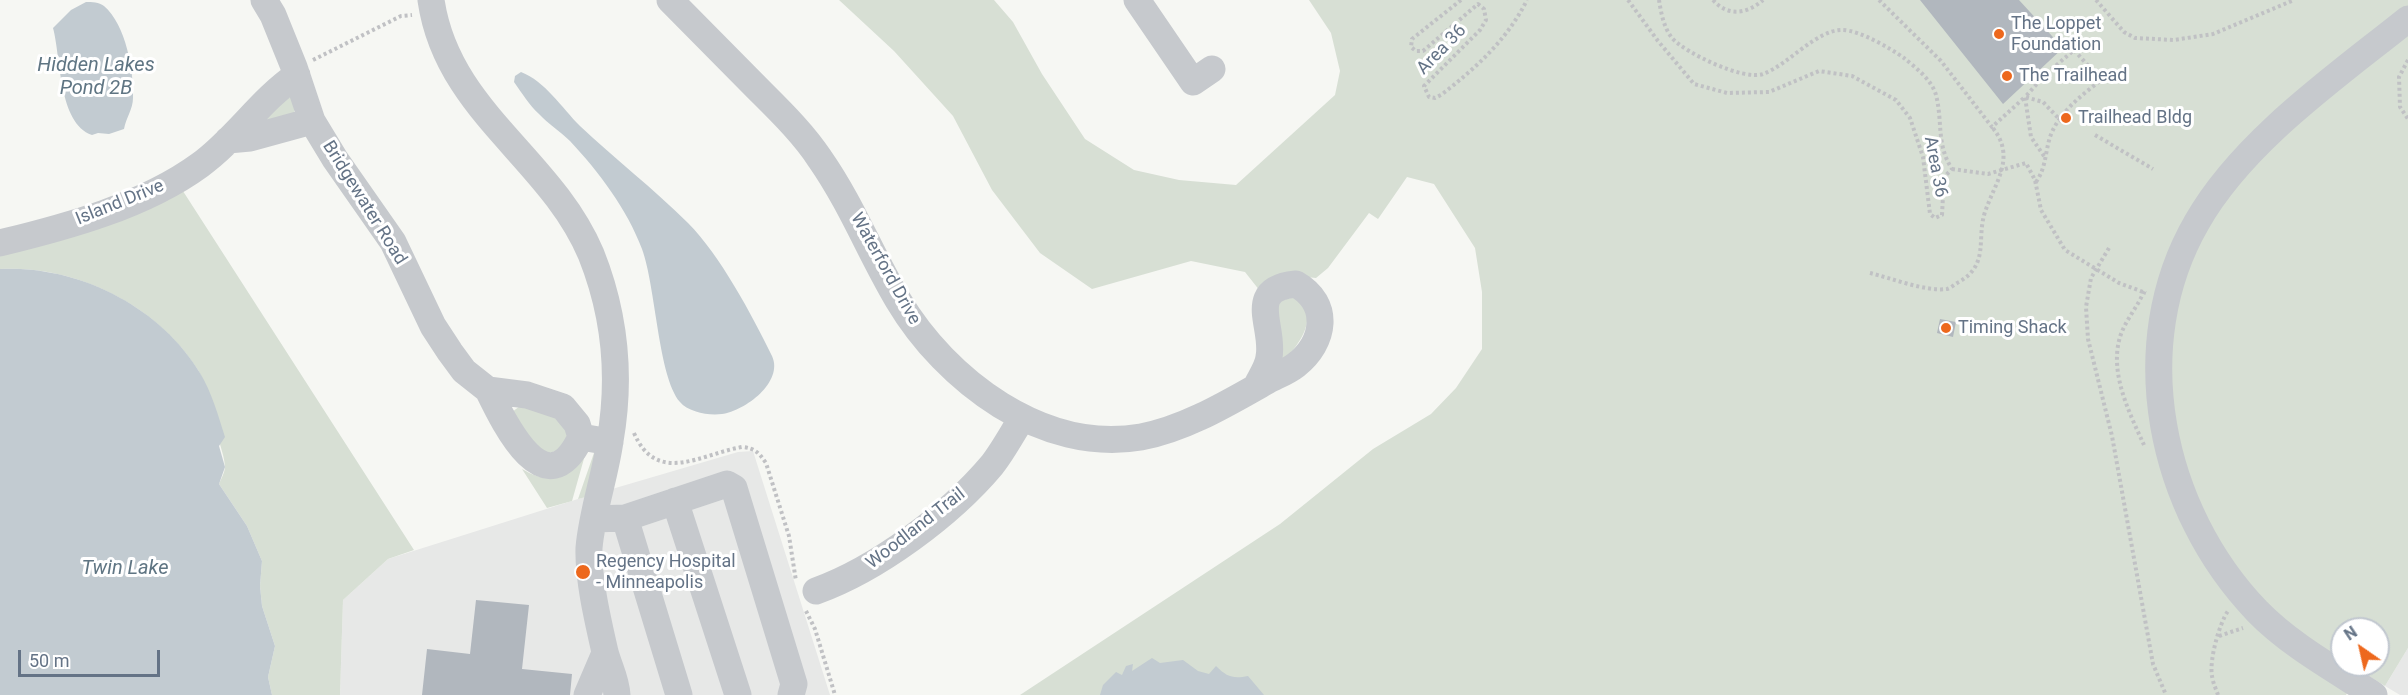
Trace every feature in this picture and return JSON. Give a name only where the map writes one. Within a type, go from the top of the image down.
[{"type":"street","name":"Bridgewater Road","points":[[264,0],[273,15],[297,75],[312,121],[335,159],[393,242],[433,326],[465,371],[488,390],[505,426],[531,459],[544,465],[556,465],[575,451],[581,437]]},
{"type":"street","points":[[430,0],[445,52],[462,83],[485,115],[554,191],[572,218],[591,255],[605,296],[613,335],[615,398],[610,442],[590,548],[591,574],[605,653],[616,683],[617,695]]},
{"type":"street","name":"Waterford Drive","points":[[670,0],[778,109],[818,156],[851,207],[898,300],[922,335],[970,383],[1022,418],[1042,427],[1089,438],[1115,440],[1141,437],[1201,416],[1256,387]]},
{"type":"street","points":[[1137,0],[1192,82],[1212,69]]},
{"type":"street","points":[[2364,689],[2287,638],[2272,625],[2243,595],[2211,552],[2184,496],[2167,447],[2161,414],[2158,356],[2164,314],[2173,277],[2185,244],[2217,192],[2279,124],[2408,19]]},
{"type":"street","name":"Island Drive","points":[[0,243],[85,219],[162,188],[201,165],[280,87],[297,75]]},
{"type":"street","points":[[228,140],[250,138],[312,121]]},
{"type":"street","points":[[488,390],[527,395],[563,407],[572,415],[581,437],[610,442]]},
{"type":"street","name":"Woodland Trail","points":[[811,599],[861,572],[951,507],[993,464],[1022,418]]},
{"type":"street","points":[[594,519],[625,519],[727,484],[734,488],[794,684],[791,695]]},
{"type":"street","points":[[675,501],[738,695]]},
{"type":"street","points":[[625,519],[679,695]]},
{"type":"street","points":[[587,695],[605,653]]},
{"type":"path","name":"Area 36","points":[[1461,0],[1412,39],[1411,47],[1416,51],[1423,51],[1478,4],[1484,9],[1486,20],[1480,30],[1424,86],[1429,97],[1435,98],[1441,95],[1486,57],[1515,24],[1527,0]]},
{"type":"path","name":"Area 36","points":[[1628,0],[1694,84],[1727,93],[1769,92],[1819,71],[1852,76],[1896,100],[1910,118],[1923,156],[1930,214],[1935,218],[1942,215],[1944,177],[1952,170],[1988,174],[2003,170]]},
{"type":"path","name":"Area 36","points":[[1659,0],[1661,15],[1672,37],[1686,50],[1721,66],[1747,74],[1761,75],[1826,34],[1842,30],[1858,33],[1886,47],[1923,74],[1936,93],[1941,147],[1952,170]]},
{"type":"path","points":[[1713,0],[1719,7],[1737,13],[1754,8],[1763,0]]},
{"type":"path","points":[[1870,273],[1928,288],[1948,289],[1970,276],[1982,252],[1984,214],[2003,170],[2002,139],[1941,61],[1879,0]]},
{"type":"path","points":[[2096,0],[2124,32],[2135,38],[2174,40],[2213,34],[2294,0]]},
{"type":"path","points":[[1992,127],[2074,50],[2100,80],[2061,120],[2050,138],[2042,173],[2036,182]]},
{"type":"path","points":[[2408,60],[2399,77],[2400,107],[2408,119]]},
{"type":"path","points":[[2025,97],[2043,102],[2061,120]]},
{"type":"path","points":[[2025,97],[2031,137],[2046,159]]},
{"type":"path","points":[[2095,135],[2153,169]]},
{"type":"path","points":[[2003,170],[2026,163],[2036,182],[2041,210],[2065,250],[2119,283],[2152,295]]},
{"type":"path","points":[[2109,248],[2091,278],[2086,307],[2088,339],[2097,384],[2112,436],[2153,664],[2166,695]]},
{"type":"path","points":[[811,599],[814,629],[835,695]]},
{"type":"path","points":[[2218,695],[2211,675],[2218,636],[2252,624]]},
{"type":"shaded area","points":[[839,0],[994,0],[1013,22],[1042,74],[1085,139],[1134,170],[1179,180],[1236,185],[1335,95],[1340,71],[1331,33],[1309,0],[2408,0],[2408,648],[2385,686],[2371,677],[2390,677],[2390,617],[2330,617],[2330,677],[2357,677],[2346,695],[1020,695],[1280,524],[1373,449],[1431,414],[1456,388],[1482,349],[1482,292],[1475,248],[1434,184],[1407,177],[1378,219],[1369,213],[1328,268],[1316,278],[1306,277],[1260,291],[1245,272],[1191,261],[1092,289],[1040,253],[992,190],[953,116],[894,51]]},
{"type":"shaded area","points":[[286,96],[291,98],[295,108],[294,114],[250,127]]},
{"type":"shaded area","points":[[181,188],[414,550],[388,559],[343,600],[340,695],[272,695],[268,677],[275,646],[262,606],[260,586],[262,561],[247,526],[219,484],[225,462],[205,387],[198,370],[181,347],[137,308],[85,282],[57,274],[0,269],[0,252]]},
{"type":"shaded area","points":[[1294,297],[1307,313],[1307,321],[1305,330],[1295,348],[1282,363],[1277,310],[1279,301]]},
{"type":"shaded area","points":[[520,406],[558,418],[568,432],[564,449],[541,455],[512,412]]},
{"type":"shaded area","points":[[595,450],[597,450],[586,497],[578,499]]},
{"type":"shaded area","name":"Regency Hospital - Minneapolis","points":[[753,451],[830,695],[340,695],[343,600],[388,559],[578,499],[738,452]]},
{"type":"shaded area","points":[[585,455],[572,501],[547,508],[522,469],[541,477],[557,477],[571,470]]},
{"type":"shaded area","points":[[2408,648],[2408,695],[2400,695],[2385,686]]},
{"type":"water","name":"Hidden Lakes Pond 2B","points":[[86,2],[102,5],[112,14],[123,36],[130,62],[133,87],[132,106],[124,129],[109,134],[92,135],[81,128],[67,104],[63,88],[53,28],[71,10]]},
{"type":"water","points":[[521,72],[545,88],[580,126],[662,198],[688,223],[712,252],[745,304],[772,356],[774,366],[768,385],[751,401],[731,412],[722,414],[693,411],[680,402],[667,372],[647,265],[636,234],[620,205],[591,165],[570,141],[535,110],[523,95],[514,82],[515,76]]},
{"type":"water","name":"Twin Lake","points":[[0,269],[58,274],[87,282],[114,294],[163,328],[183,349],[200,373],[211,396],[225,437],[219,446],[225,467],[219,484],[247,526],[262,561],[260,586],[262,606],[275,646],[268,677],[272,695],[0,695]]},
{"type":"water","points":[[1152,658],[1160,663],[1183,660],[1198,671],[1209,674],[1216,666],[1230,676],[1248,676],[1264,695],[1100,695],[1103,685],[1116,672],[1122,675],[1126,666],[1133,664],[1132,671]]},
{"type":"building","name":"The Trailhead","points":[[1920,0],[2019,0],[2063,48],[2003,104]]},
{"type":"building","name":"Timing Shack","points":[[1940,319],[1956,322],[1953,337],[1937,333]]},
{"type":"building","points":[[476,600],[529,605],[522,669],[572,674],[570,695],[422,695],[427,649],[470,654]]},
{"type":"place","name":"The Loppet Foundation","points":[[1999,34]]},
{"type":"place","name":"The Trailhead","points":[[2007,76]]},
{"type":"place","name":"Trailhead Bldg","points":[[2066,118]]},
{"type":"place","name":"Timing Shack","points":[[1946,328]]},
{"type":"place","name":"Regency Hospital - Minneapolis","points":[[583,572]]}]
